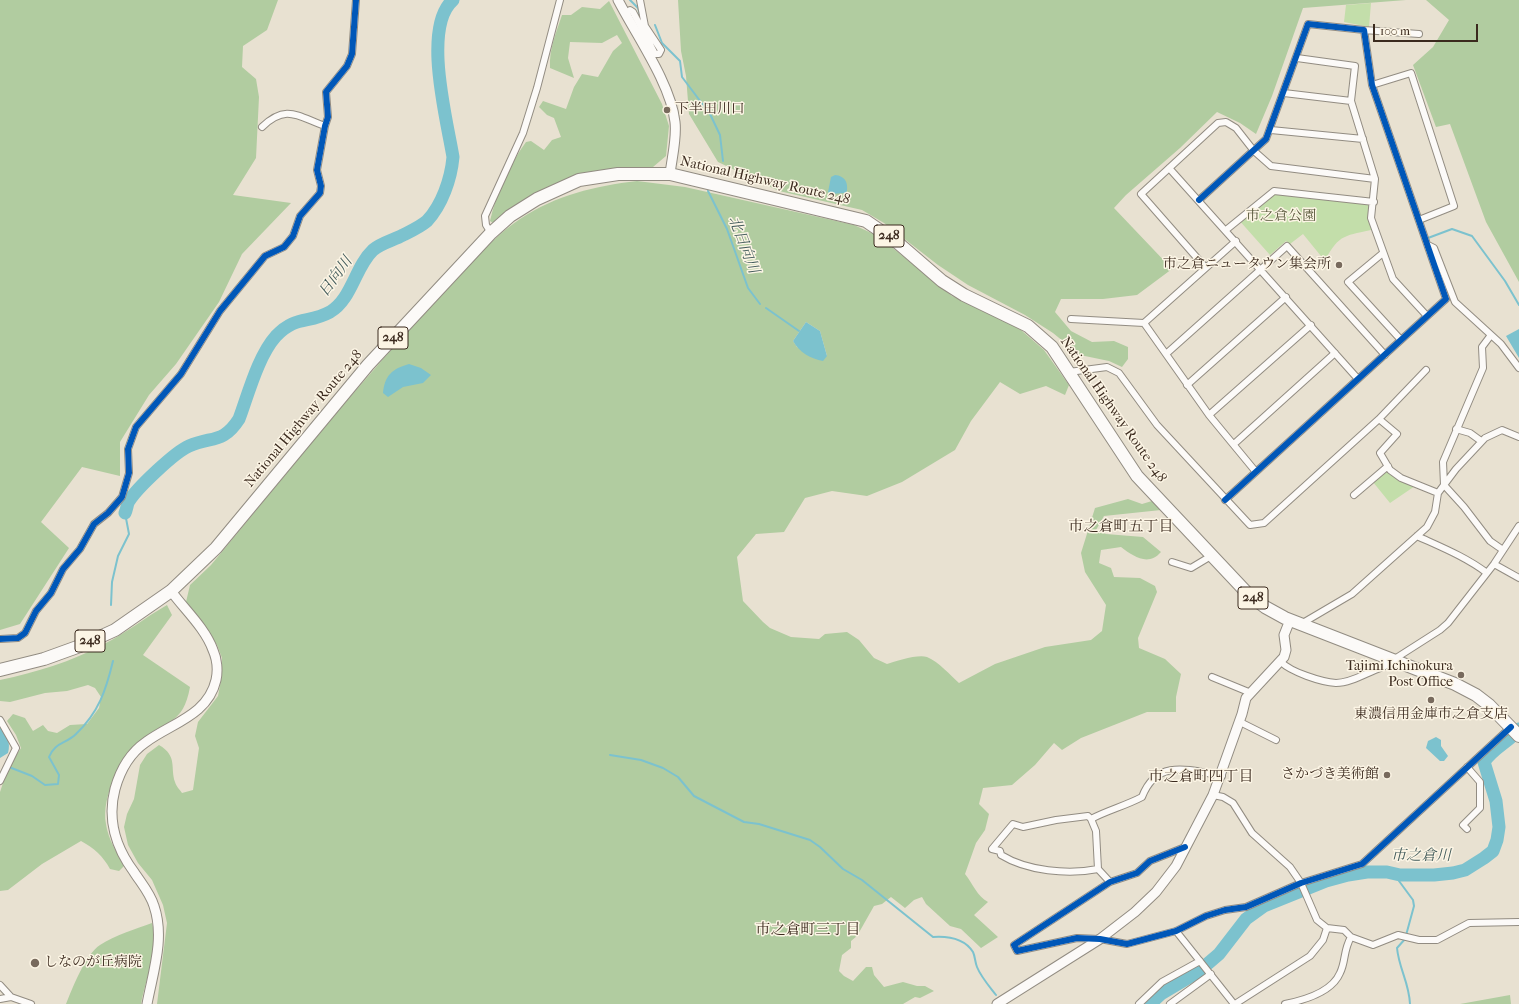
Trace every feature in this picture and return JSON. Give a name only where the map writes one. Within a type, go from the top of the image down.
[{"type":"highway","name":"National Highway Route 248","points":[[0,670],[44,659],[80,646],[115,630],[171,591],[216,548],[368,364],[491,233],[510,216],[537,199],[579,180],[618,174],[670,174],[866,221],[898,243],[942,281],[964,295],[1028,326],[1052,347],[1138,476],[1211,556],[1250,595],[1265,607],[1295,622],[1455,684],[1483,699],[1515,732]]},
{"type":"main road","points":[[618,0],[666,89],[672,106],[676,123],[670,174]]},
{"type":"main road","points":[[147,1004],[160,930],[151,898],[127,863],[115,835],[112,805],[115,789],[120,774],[136,751],[146,742],[201,709],[209,699],[214,689],[217,676],[214,651],[206,636],[171,591]]},
{"type":"main road","points":[[997,1004],[1100,939],[1135,912],[1156,892],[1176,866],[1222,776],[1240,722],[1246,698],[1281,662],[1286,650],[1284,635],[1295,622]]},
{"type":"street","points":[[0,639],[18,638],[25,633],[36,611],[50,593],[63,569],[80,549],[94,524],[108,513],[122,496],[129,473],[128,449],[136,427],[181,374],[220,311],[266,256],[284,247],[293,236],[300,216],[320,194],[321,186],[317,170],[328,117],[326,92],[347,66],[352,54],[356,0]]},
{"type":"street","points":[[491,233],[486,225],[485,216],[523,133],[537,88],[560,0]]},
{"type":"street","points":[[625,13],[630,10],[633,12],[655,54],[659,54],[660,50],[644,26],[640,0]]},
{"type":"street","points":[[1199,200],[1266,139],[1271,130],[1308,24],[1419,34]]},
{"type":"street","points":[[1225,500],[1446,299],[1372,85],[1364,30]]},
{"type":"street","points":[[1297,58],[1356,66],[1351,101],[1375,179],[1372,218],[1393,280],[1427,316]]},
{"type":"street","points":[[1372,85],[1411,73],[1454,206],[1419,220]]},
{"type":"street","points":[[1284,93],[1351,101]]},
{"type":"street","points":[[262,127],[272,117],[282,113],[291,114],[325,126]]},
{"type":"street","points":[[1205,267],[1141,194],[1218,123],[1226,122],[1236,128],[1254,151],[1271,166],[1375,179]]},
{"type":"street","points":[[1271,130],[1363,139]]},
{"type":"street","points":[[1169,168],[1236,241],[1358,379]]},
{"type":"street","points":[[1226,230],[1274,191],[1374,202]]},
{"type":"street","points":[[1071,319],[1144,323],[1205,267],[1236,241]]},
{"type":"street","points":[[1428,245],[1434,248],[1455,302],[1501,344],[1519,368]]},
{"type":"street","points":[[1166,354],[1260,268],[1287,246],[1385,355]]},
{"type":"street","points":[[1383,253],[1348,282],[1401,340]]},
{"type":"street","points":[[1187,385],[1286,297]]},
{"type":"street","points":[[1144,323],[1209,416],[1256,472]]},
{"type":"street","points":[[1209,416],[1311,325]]},
{"type":"street","points":[[1491,335],[1482,347],[1483,368],[1443,462],[1444,485],[1464,507],[1490,541],[1503,550]]},
{"type":"street","points":[[1234,444],[1335,353]]},
{"type":"street","points":[[1070,372],[1107,367],[1119,373],[1157,425],[1225,500],[1250,525],[1264,523],[1379,419],[1426,370]]},
{"type":"street","points":[[1379,419],[1397,434],[1380,453],[1388,466],[1401,478],[1438,493]]},
{"type":"street","points":[[1456,429],[1470,432],[1481,441]]},
{"type":"street","points":[[1295,622],[1352,594],[1427,527],[1432,517],[1438,493],[1481,441],[1494,432],[1502,430],[1519,437]]},
{"type":"street","points":[[1354,495],[1388,466]]},
{"type":"street","points":[[1281,662],[1288,668],[1298,673],[1335,683],[1358,678],[1389,665],[1393,660],[1440,630],[1448,623],[1494,564],[1519,526]]},
{"type":"street","points":[[1417,536],[1478,566],[1487,573]]},
{"type":"street","points":[[1172,562],[1191,568],[1211,556]]},
{"type":"street","points":[[1494,564],[1519,578]]},
{"type":"street","points":[[1212,677],[1251,693]]},
{"type":"street","points":[[0,720],[16,744],[16,748],[0,781]]},
{"type":"street","points":[[1240,722],[1276,740]]},
{"type":"street","points":[[1185,847],[1150,861],[1137,873],[1110,882],[1014,945],[1017,951],[1077,938],[1100,939],[1127,944],[1176,932],[1206,916],[1225,910],[1246,907],[1302,884],[1362,864],[1467,767],[1515,732]]},
{"type":"street","points":[[1467,767],[1480,782],[1480,808],[1463,825],[1467,829]]},
{"type":"street","points":[[1091,819],[1142,797],[1147,784],[1158,774],[1171,770],[1187,770],[1222,776]]},
{"type":"street","points":[[1213,795],[1223,797],[1233,803],[1252,833],[1290,867],[1302,884],[1317,920],[1327,928],[1344,930],[1351,937],[1373,945],[1391,936],[1404,935],[1419,940],[1437,940],[1469,923],[1519,922]]},
{"type":"street","points":[[1098,869],[1085,872],[1052,870],[1014,863],[1001,855],[1000,851],[992,849],[1013,824],[1023,827],[1056,820],[1088,816],[1091,819],[1096,831],[1098,869],[1110,882]]},
{"type":"street","points":[[1176,932],[1235,1004],[1310,956],[1323,940],[1327,928]]},
{"type":"street","points":[[1285,1004],[1295,1002],[1326,990],[1335,981],[1341,971],[1345,948],[1351,937]]},
{"type":"street","points":[[1139,1004],[1162,982],[1200,961]]},
{"type":"street","points":[[1170,1004],[1211,974]]},
{"type":"street","points":[[0,985],[11,997],[31,1004]]},
{"type":"street","points":[[0,999],[11,997]]},
{"type":"green space","points":[[0,0],[278,0],[267,30],[243,46],[242,67],[256,79],[259,97],[256,158],[233,195],[291,203],[242,254],[219,302],[176,364],[149,395],[120,442],[120,476],[82,467],[41,522],[69,548],[20,624],[0,630]]},
{"type":"green space","points":[[678,0],[1406,0],[1303,8],[1272,96],[1256,134],[1240,123],[1217,112],[1180,148],[1126,195],[1114,208],[1172,269],[1137,295],[1103,299],[1061,299],[1055,312],[1071,331],[1092,342],[1114,341],[1128,347],[1128,359],[1122,367],[1109,361],[1080,355],[1053,333],[1025,315],[968,285],[938,265],[884,223],[862,210],[779,191],[718,162],[689,114],[686,76],[681,51]]},
{"type":"green space","points":[[1426,0],[1519,0],[1519,282],[1486,222],[1450,124],[1436,127],[1413,65],[1433,47],[1449,20]]},
{"type":"green space","points":[[609,1],[662,104],[669,126],[666,156],[653,167],[616,170],[523,201],[493,223],[490,221],[504,180],[514,160],[526,142],[531,141],[544,150],[552,140],[561,137],[554,118],[547,115],[539,107],[543,101],[566,109],[574,87],[582,74],[598,77],[613,51],[622,43],[617,35],[602,43],[570,42],[568,58],[574,78],[550,68],[552,48],[562,15],[571,15],[582,7],[600,9]]},
{"type":"green space","points":[[1371,3],[1369,27],[1344,22],[1346,5]]},
{"type":"green space","points":[[637,181],[685,187],[854,225],[878,236],[952,296],[988,312],[1021,330],[1044,350],[1069,385],[1065,395],[1046,386],[1020,394],[1000,382],[971,421],[955,450],[902,482],[867,496],[832,491],[805,498],[784,532],[756,534],[737,557],[743,601],[763,622],[770,628],[791,637],[819,639],[825,634],[847,632],[859,640],[874,658],[887,664],[913,657],[927,657],[940,665],[959,683],[995,664],[1045,647],[1091,640],[1102,631],[1106,605],[1085,572],[1081,553],[1095,508],[1128,499],[1142,504],[1152,501],[1161,510],[1104,516],[1096,530],[1106,534],[1143,537],[1161,552],[1151,559],[1146,559],[1130,554],[1121,547],[1101,550],[1099,563],[1111,568],[1114,577],[1140,578],[1155,586],[1157,592],[1138,638],[1139,648],[1165,659],[1181,674],[1176,697],[1176,712],[1147,712],[1081,738],[1062,750],[1054,743],[1035,765],[1012,785],[983,788],[979,804],[989,814],[985,830],[976,843],[965,874],[978,893],[988,902],[974,915],[998,937],[981,948],[961,929],[950,926],[926,904],[922,897],[914,900],[905,908],[891,897],[882,904],[874,906],[857,936],[851,941],[851,948],[842,955],[839,971],[853,981],[866,967],[872,967],[874,975],[884,987],[903,982],[917,986],[925,986],[934,991],[920,998],[915,997],[903,1004],[157,1004],[167,923],[163,905],[152,880],[138,863],[128,845],[124,827],[127,814],[134,799],[140,765],[147,754],[159,745],[169,753],[178,788],[182,793],[193,790],[199,748],[195,736],[198,722],[218,696],[222,675],[222,658],[217,645],[186,602],[190,585],[211,565],[382,360],[499,235],[520,219],[562,198],[591,189]],"holes":[[[806,322],[820,331],[827,356],[797,347],[793,341]]]},
{"type":"green space","name":"市之倉公園","points":[[1274,191],[1374,202],[1371,218],[1375,229],[1350,235],[1339,240],[1325,261],[1303,234],[1290,244],[1286,241],[1270,255],[1238,219]]},
{"type":"green space","points":[[1387,469],[1415,486],[1390,503],[1373,482]]},
{"type":"green space","points":[[167,605],[172,615],[143,655],[190,687],[183,709],[172,720],[151,733],[134,748],[114,779],[105,813],[106,824],[111,840],[124,866],[119,871],[110,869],[98,853],[81,841],[42,864],[8,890],[0,891],[0,792],[8,768],[21,748],[16,735],[7,721],[13,714],[25,718],[33,731],[43,725],[48,731],[57,733],[70,725],[87,724],[99,708],[101,697],[95,688],[88,685],[67,691],[45,693],[10,702],[0,701],[0,680],[27,674],[79,656],[112,640]]},
{"type":"green space","points":[[152,923],[154,933],[153,953],[141,1004],[66,1004],[84,964],[89,956],[100,945],[126,932]]},
{"type":"green space","points":[[1510,995],[1511,1004],[1460,1004]]},
{"type":"water","points":[[835,175],[845,180],[847,191],[845,193],[830,194],[828,192],[831,177]]},
{"type":"water","points":[[806,322],[820,331],[827,356],[823,361],[814,359],[806,354],[793,341]]},
{"type":"water","points":[[1519,329],[1519,358],[1506,336]]},
{"type":"water","points":[[409,364],[421,368],[431,375],[423,383],[403,387],[388,397],[383,393],[388,377],[398,368]]},
{"type":"water","points":[[0,727],[9,743],[9,746],[8,753],[0,758]]},
{"type":"water","points":[[1436,737],[1441,740],[1441,746],[1448,756],[1444,761],[1440,761],[1426,748],[1428,741]]},
{"type":"waterway","name":"日向川","points":[[125,513],[128,502],[133,495],[175,455],[189,446],[222,436],[233,427],[239,419],[250,387],[264,354],[276,336],[283,329],[296,322],[322,316],[330,312],[349,291],[362,265],[373,250],[380,245],[415,229],[427,221],[432,215],[441,200],[448,183],[453,157],[442,98],[438,52],[439,31],[444,13],[453,0]]},
{"type":"waterway","name":"北日向川","points":[[630,0],[638,8],[641,18]]},
{"type":"waterway","name":"北日向川","points":[[655,25],[662,43],[680,61],[682,77],[710,114],[720,135],[723,161]]},
{"type":"waterway","name":"北日向川","points":[[708,191],[727,229],[748,288],[760,304]]},
{"type":"waterway","points":[[1428,238],[1452,229],[1472,236],[1505,281],[1519,305]]},
{"type":"waterway","name":"北日向川","points":[[766,308],[799,331]]},
{"type":"waterway","points":[[111,605],[112,582],[118,556],[129,534],[125,513]]},
{"type":"waterway","points":[[9,767],[32,776],[45,785],[58,784],[59,775],[49,757],[51,752],[54,748],[76,734],[84,726],[96,709],[108,682],[113,661]]},
{"type":"waterway","name":"市之倉川","points":[[1150,1004],[1161,994],[1198,972],[1219,954],[1246,919],[1264,906],[1326,881],[1348,875],[1367,872],[1387,872],[1400,875],[1434,875],[1453,873],[1465,870],[1484,858],[1493,851],[1497,840],[1499,827],[1496,801],[1484,762],[1519,729]]},
{"type":"waterway","points":[[610,755],[641,760],[663,768],[678,777],[694,796],[744,822],[759,824],[810,840],[820,847],[843,869],[862,880],[933,937],[955,939],[969,947],[973,952],[979,971],[996,995]]},
{"type":"waterway","points":[[1400,875],[1399,881],[1413,900],[1414,906],[1405,939],[1397,948],[1408,989],[1410,1004]]},
{"type":"cycle path","points":[[0,639],[18,638],[25,633],[36,611],[51,593],[63,569],[80,549],[94,524],[108,513],[122,497],[129,473],[128,449],[136,427],[181,374],[220,311],[265,256],[284,247],[293,236],[300,216],[320,193],[321,186],[317,170],[328,117],[326,92],[347,66],[352,54],[356,0]]},
{"type":"cycle path","points":[[1199,200],[1266,139],[1308,24],[1364,30],[1372,85],[1446,299],[1225,500]]},
{"type":"cycle path","points":[[1185,847],[1150,861],[1137,873],[1110,882],[1014,945],[1017,951],[1077,938],[1100,939],[1127,944],[1176,931],[1206,916],[1225,910],[1246,907],[1301,883],[1362,864],[1511,727]]},
{"type":"place","name":"下半田川口","points":[[667,110]]},
{"type":"place","name":"市之倉ニュータウン集会所","points":[[1339,265]]},
{"type":"place","name":"Tajimi Ichinokura Post Office","points":[[1461,675]]},
{"type":"place","name":"東濃信用金庫市之倉支店","points":[[1431,700]]},
{"type":"place","name":"さかづき美術館","points":[[1387,775]]},
{"type":"place","name":"しなのが丘病院","points":[[35,963]]},
{"type":"district","name":"市之倉町五丁目","points":[[1121,527]]},
{"type":"district","name":"市之倉町四丁目","points":[[1201,777]]},
{"type":"district","name":"市之倉町三丁目","points":[[808,930]]}]
